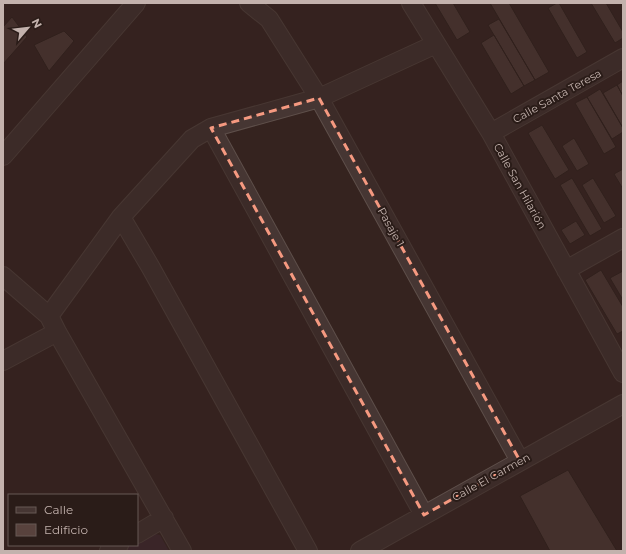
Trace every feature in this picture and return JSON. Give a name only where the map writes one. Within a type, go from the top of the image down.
[{"type":"street","points":[[3,156],[136,3]]},
{"type":"street","name":"Pasaje 1","points":[[249,3],[269,19],[319,98],[520,461]]},
{"type":"street","name":"Calle San Hilarión","points":[[411,3],[491,133],[623,373]]},
{"type":"street","points":[[49,316],[122,217],[192,139],[211,128],[319,98],[436,44]]},
{"type":"street","name":"Calle Santa Teresa","points":[[491,133],[623,58]]},
{"type":"street","points":[[211,128],[424,515]]},
{"type":"street","points":[[122,217],[308,551]]},
{"type":"street","points":[[566,270],[623,238]]},
{"type":"street","points":[[3,276],[49,316],[182,551]]},
{"type":"street","points":[[3,361],[57,332]]},
{"type":"street","name":"Calle El Carmen","points":[[360,551],[623,404]]},
{"type":"street","points":[[138,533],[164,518]]},
{"type":"highlighted area","points":[[319,98],[520,461],[424,515],[211,128]]},
{"type":"shaded area","points":[[150,533],[160,535],[169,551],[118,551],[126,546],[138,546],[138,539]]},
{"type":"building","points":[[435,3],[453,3],[470,32],[457,40]]},
{"type":"building","points":[[490,3],[509,3],[549,72],[535,80]]},
{"type":"building","points":[[559,3],[587,52],[577,58],[548,8]]},
{"type":"building","points":[[591,3],[606,3],[623,32],[623,38],[615,43]]},
{"type":"building","points":[[12,17],[27,37],[3,64],[3,27]]},
{"type":"building","points":[[499,19],[535,80],[524,86],[488,25]]},
{"type":"building","points":[[64,31],[74,41],[49,71],[34,45]]},
{"type":"building","points":[[494,35],[524,86],[511,94],[481,43]]},
{"type":"building","points":[[623,81],[623,96],[617,85]]},
{"type":"building","points":[[617,85],[623,96],[623,128],[603,93]]},
{"type":"building","points":[[600,89],[623,128],[623,132],[612,139],[587,97]]},
{"type":"building","points":[[587,97],[616,147],[604,154],[575,103]]},
{"type":"building","points":[[542,125],[569,170],[555,179],[528,133]]},
{"type":"building","points":[[574,138],[589,164],[577,171],[562,146]]},
{"type":"building","points":[[623,169],[623,189],[614,174]]},
{"type":"building","points":[[572,178],[602,229],[590,236],[560,185]]},
{"type":"building","points":[[593,178],[616,216],[604,223],[582,185]]},
{"type":"building","points":[[576,221],[585,235],[570,244],[561,230]]},
{"type":"building","points":[[601,270],[623,307],[623,331],[617,334],[585,280]]},
{"type":"building","points":[[623,271],[623,300],[610,278]]},
{"type":"building","points":[[568,470],[617,551],[550,551],[520,496]]}]
